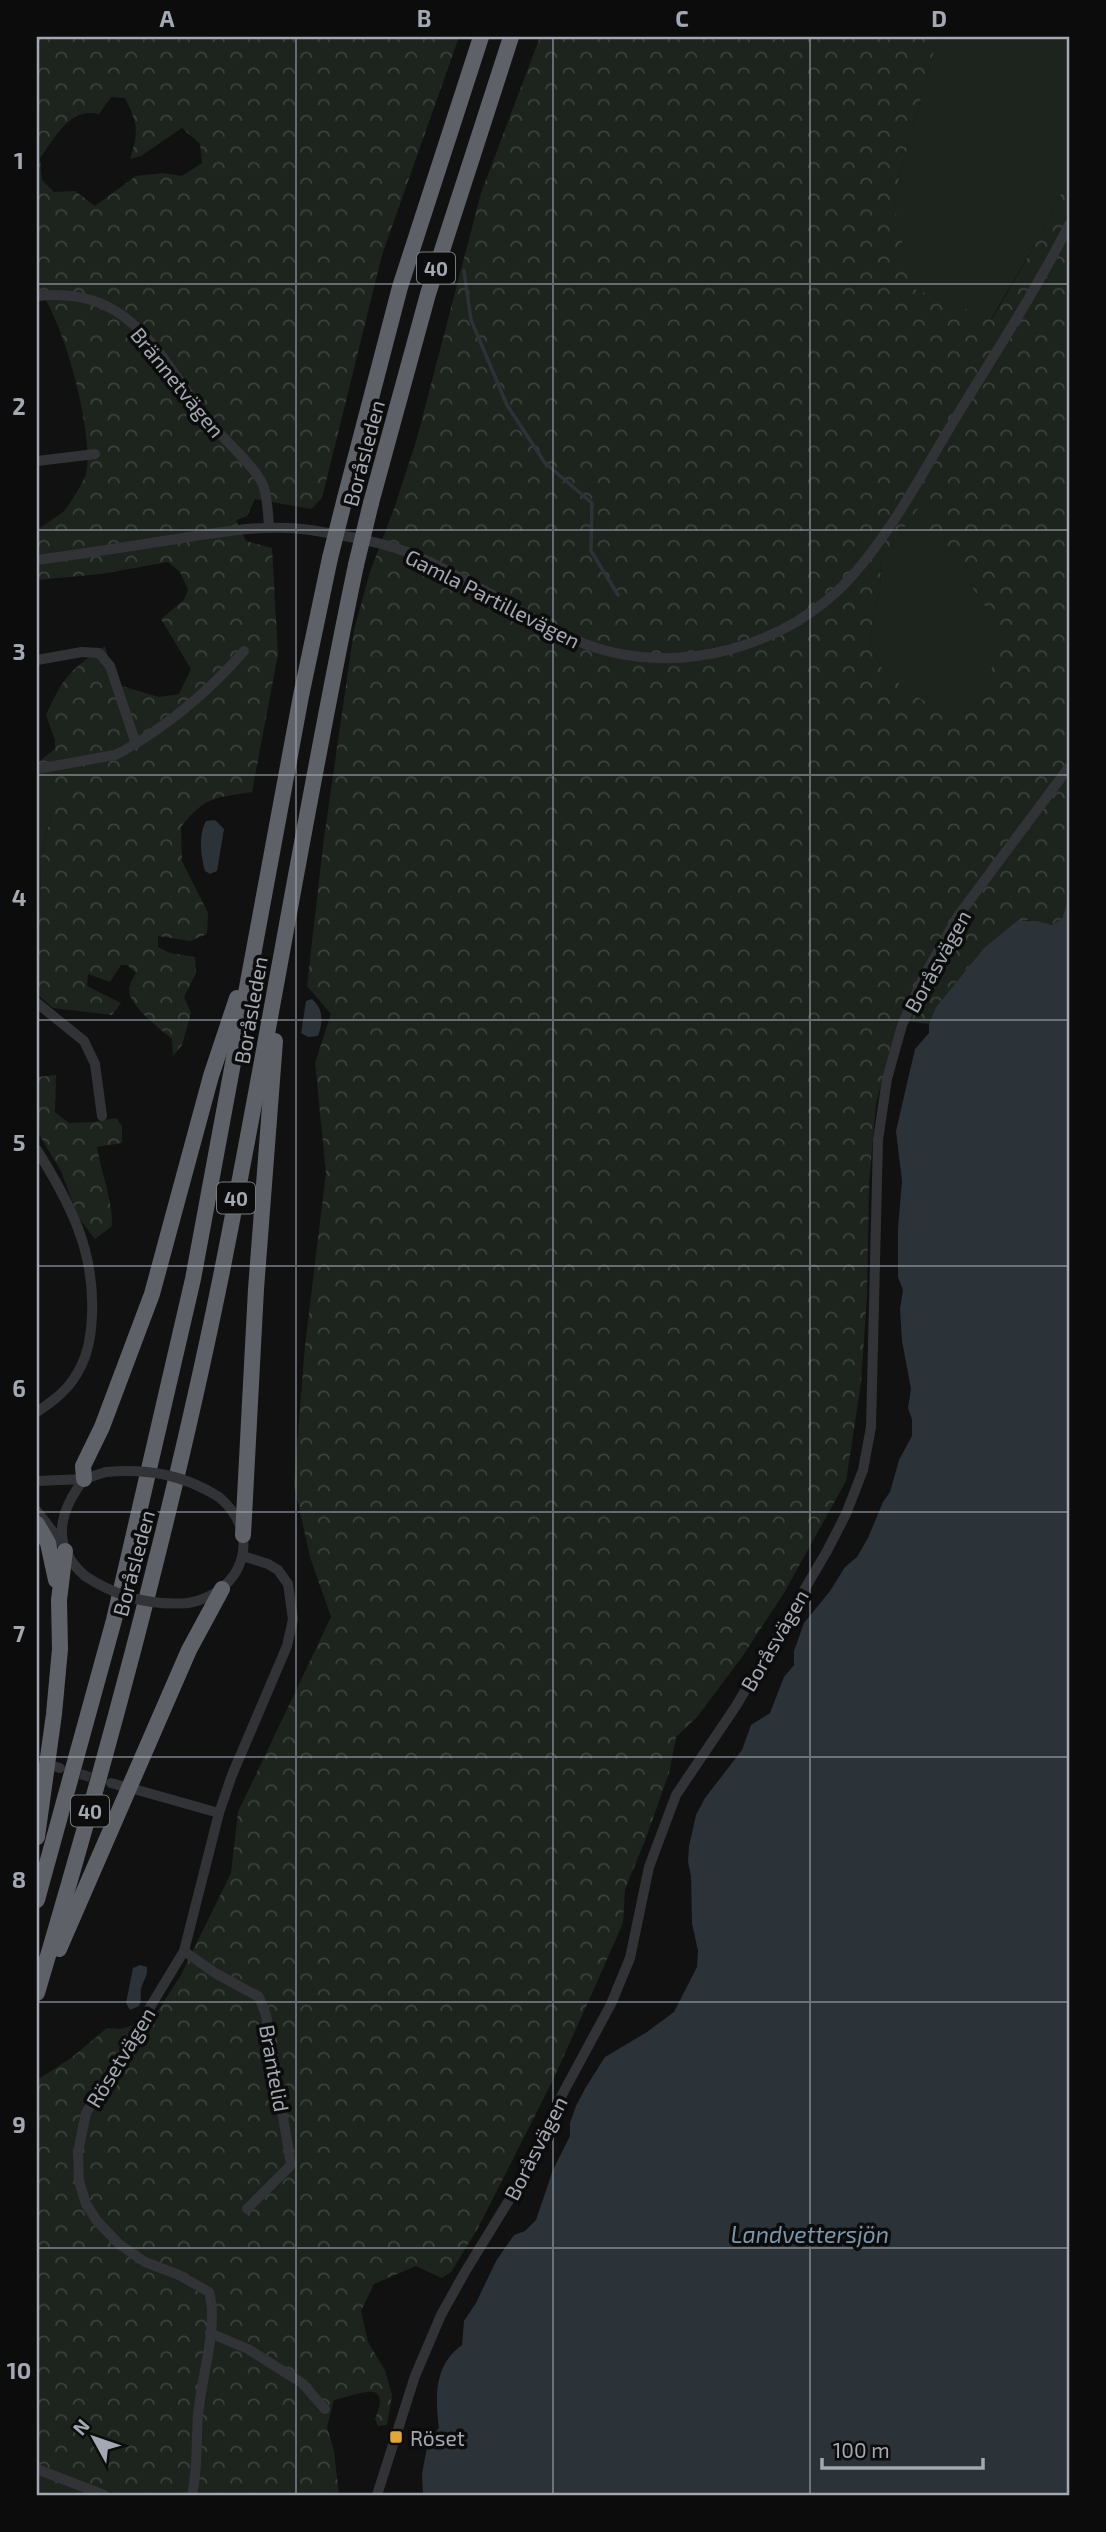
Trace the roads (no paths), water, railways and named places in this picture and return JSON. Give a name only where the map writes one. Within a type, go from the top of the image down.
[{"type":"highway","name":"Boråsleden","points":[[37,1900],[114,1619],[193,1279],[301,696],[330,558],[400,287],[481,37]]},
{"type":"highway","name":"Boråsleden","points":[[37,1993],[106,1755],[171,1502],[219,1284],[283,950],[301,841],[356,565],[371,503],[428,294],[511,37]]},
{"type":"highway","points":[[84,1479],[83,1465],[102,1427],[152,1294],[211,1076],[256,942]]},
{"type":"highway","points":[[243,1535],[256,1289],[283,950]]},
{"type":"highway","points":[[37,1524],[51,1554],[59,1600]]},
{"type":"highway","points":[[37,1836],[54,1714],[64,1549]]},
{"type":"highway","points":[[37,2000],[189,1650],[222,1589]]},
{"type":"street","name":"Gamla Partillevägen","points":[[37,560],[269,528],[308,530],[356,538],[416,556],[556,631],[613,653],[673,658],[716,653],[755,641],[825,601],[864,561],[885,533],[979,380],[1069,225]]},
{"type":"street","name":"Brännetvägen","points":[[37,296],[56,294],[94,300],[116,311],[140,332],[208,421],[262,484],[269,528]]},
{"type":"street","points":[[37,461],[95,454]]},
{"type":"street","points":[[37,769],[115,755],[136,744],[176,716],[244,651]]},
{"type":"street","points":[[37,660],[82,652],[99,653],[110,666],[136,744]]},
{"type":"street","name":"Boråsvägen","points":[[377,2495],[415,2376],[436,2326],[465,2272],[522,2179],[563,2093],[611,2004],[630,1958],[649,1867],[676,1795],[752,1680],[846,1514],[863,1470],[871,1427],[878,1140],[887,1079],[902,1025],[917,990],[958,916],[1069,767]]},
{"type":"street","points":[[37,1003],[84,1041],[95,1064],[102,1116]]},
{"type":"street","points":[[37,1150],[62,1193],[84,1243],[90,1267],[93,1300],[88,1350],[80,1368],[60,1396],[37,1412]]},
{"type":"street","points":[[37,1481],[84,1479],[106,1472],[138,1470],[167,1474],[194,1483],[219,1497],[239,1521],[243,1535],[243,1556],[234,1576],[222,1589],[200,1601],[163,1604],[136,1600],[107,1589],[85,1576],[37,1511]]},
{"type":"street","points":[[64,1549],[63,1514],[84,1479]]},
{"type":"street","name":"Rösetvägen","points":[[192,2495],[197,2470],[198,2414],[213,2311],[209,2292],[179,2275],[145,2262],[119,2244],[97,2221],[86,2204],[79,2181],[78,2152],[86,2113],[184,1951],[219,1813],[286,1646],[293,1619],[290,1588],[278,1570],[243,1556]]},
{"type":"street","points":[[111,1783],[219,1813]]},
{"type":"street","name":"Brantelid","points":[[184,1951],[215,1973],[259,1997],[266,2015],[291,2165],[247,2209]]},
{"type":"street","points":[[210,2333],[248,2349],[302,2383],[325,2409]]},
{"type":"street","points":[[37,2469],[104,2495]]},
{"type":"water","points":[[215,820],[224,829],[217,871],[210,874],[205,871],[201,839],[206,821]]},
{"type":"water","name":"Landvettersjön","points":[[1069,896],[1069,2495],[423,2495],[422,2474],[428,2442],[439,2428],[438,2382],[446,2362],[462,2345],[464,2321],[476,2303],[496,2261],[514,2235],[525,2231],[536,2220],[553,2170],[570,2136],[570,2123],[576,2106],[605,2057],[674,2012],[697,1967],[698,1951],[692,1923],[688,1862],[696,1815],[705,1798],[742,1750],[751,1725],[770,1713],[784,1677],[794,1665],[794,1651],[804,1623],[845,1567],[857,1557],[868,1538],[890,1492],[899,1460],[912,1436],[912,1419],[908,1408],[911,1389],[902,1341],[900,1309],[903,1290],[898,1277],[902,1181],[896,1131],[915,1049],[929,1033],[929,1024],[936,1007],[984,948],[1017,921],[1037,921],[1052,925],[1062,919]]},
{"type":"water","points":[[312,999],[319,1007],[321,1021],[318,1036],[308,1037],[301,1033],[306,1001]]},
{"type":"water","points":[[140,1965],[147,1967],[147,1973],[139,2006],[130,2010],[126,2003],[133,1968]]},
{"type":"waterway","points":[[464,271],[471,320],[507,405],[545,463],[592,503],[591,551],[618,595]]},
{"type":"tunnel","points":[[66,1770],[104,1781]]},
{"type":"place","name":"Röset","points":[[396,2437]]}]
